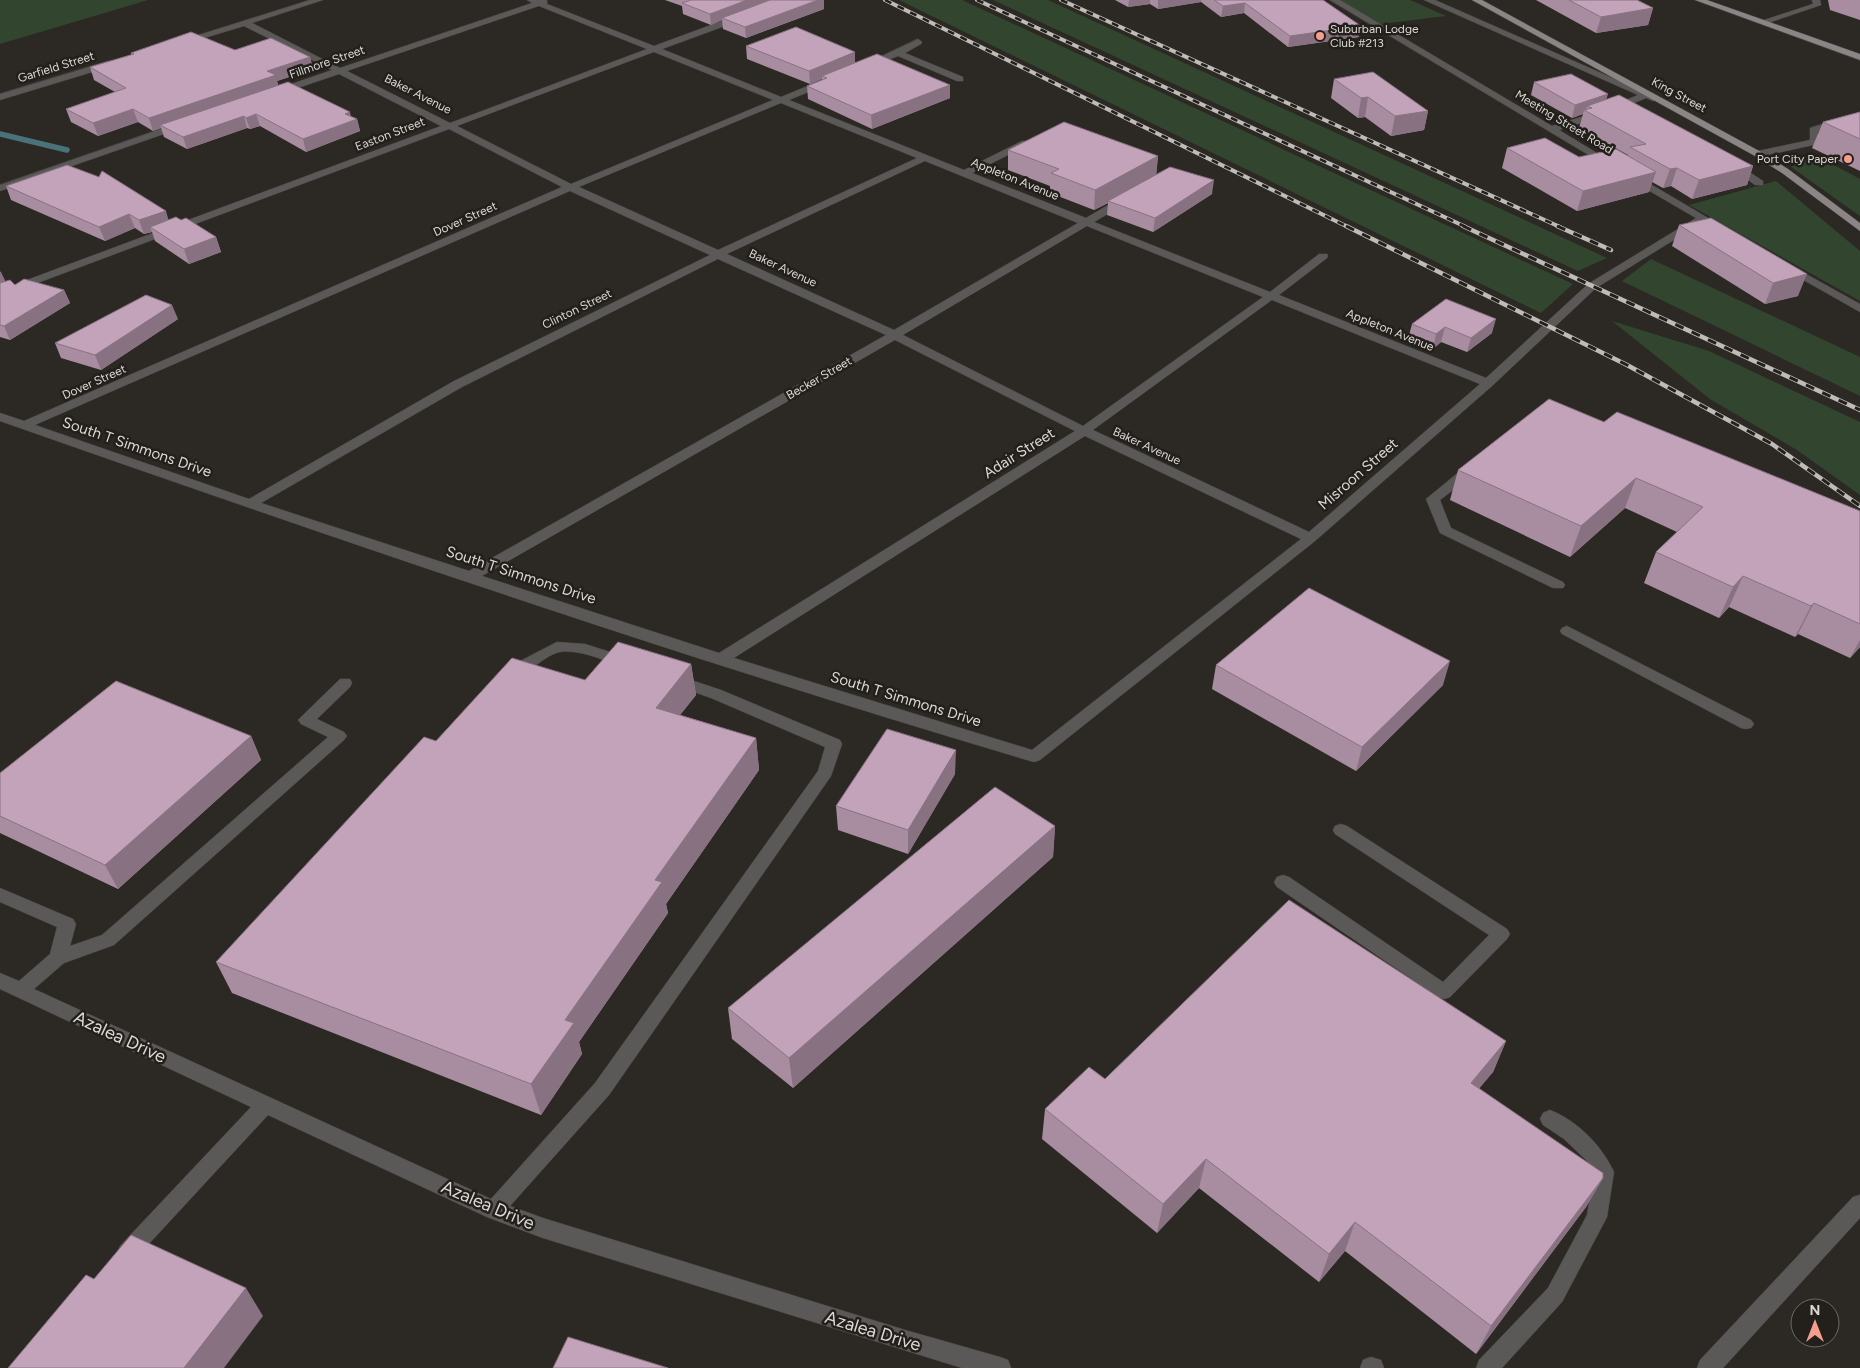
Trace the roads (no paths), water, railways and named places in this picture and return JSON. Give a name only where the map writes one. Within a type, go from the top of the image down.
[{"type":"main road","name":"King Street","points":[[1476,0],[1728,136],[1758,154],[1857,225]]},
{"type":"main road","points":[[1699,0],[1860,57]]},
{"type":"street","points":[[169,46],[319,0]]},
{"type":"street","name":"Meeting Street Road","points":[[1334,0],[1720,228]]},
{"type":"street","points":[[1428,0],[1646,95],[1728,136]]},
{"type":"street","points":[[1762,22],[1817,4],[1816,0]]},
{"type":"street","name":"Appleton Avenue","points":[[540,1],[779,100],[926,157],[1488,383]]},
{"type":"street","name":"Fillmore Street","points":[[264,97],[540,1]]},
{"type":"street","name":"Easton Street","points":[[0,294],[753,13]]},
{"type":"street","name":"Baker Avenue","points":[[245,23],[342,70],[570,187],[895,334],[1084,431],[1310,538]]},
{"type":"street","points":[[861,68],[898,53],[918,42]]},
{"type":"street","points":[[898,53],[960,79]]},
{"type":"street","name":"Garfield Street","points":[[0,97],[122,60]]},
{"type":"street","name":"Dover Street","points":[[25,426],[570,187],[834,79]]},
{"type":"street","points":[[1551,129],[1626,107],[1646,95]]},
{"type":"street","points":[[1758,154],[1816,142],[1813,130],[1860,116]]},
{"type":"street","points":[[0,188],[189,122]]},
{"type":"street","points":[[965,173],[1031,140]]},
{"type":"street","name":"Clinton Street","points":[[250,504],[458,384],[719,254],[926,157]]},
{"type":"street","points":[[1726,160],[1759,183]]},
{"type":"street","name":"Becker Street","points":[[471,576],[895,334],[1133,194]]},
{"type":"street","name":"Misroon Street","points":[[1034,756],[1310,538],[1488,383],[1592,286],[1703,218]]},
{"type":"street","name":"Adair Street","points":[[721,659],[1084,431],[1271,296],[1323,256]]},
{"type":"street","points":[[1780,262],[1860,309]]},
{"type":"street","name":"South T Simmons Drive","points":[[0,417],[250,504],[721,659],[1034,756]]},
{"type":"street","points":[[1479,462],[1433,499],[1445,530],[1558,585]]},
{"type":"street","points":[[1567,630],[1746,724]]},
{"type":"street","points":[[509,673],[557,647],[585,649],[641,668]]},
{"type":"street","points":[[494,1210],[602,1089],[825,772],[834,744],[716,694],[660,675]]},
{"type":"street","points":[[20,991],[58,958],[108,940],[339,736],[306,720],[345,683]]},
{"type":"street","points":[[1283,882],[1444,992],[1502,934],[1341,830]]},
{"type":"street","points":[[0,895],[67,924],[58,958]]},
{"type":"street","name":"Azalea Drive","points":[[0,980],[20,991],[494,1210],[543,1228],[904,1341],[1000,1368]]},
{"type":"street","points":[[113,1267],[266,1104]]},
{"type":"street","points":[[1487,1368],[1555,1295],[1597,1217],[1604,1172],[1594,1155],[1571,1133],[1550,1119]]},
{"type":"street","points":[[1708,1368],[1860,1204]]},
{"type":"waterway","points":[[0,134],[67,150]]},
{"type":"railway","points":[[885,0],[1348,227]]},
{"type":"railway","points":[[977,0],[1466,227]]},
{"type":"railway","points":[[1061,0],[1560,227]]},
{"type":"railway","points":[[1346,226],[1627,365],[1772,444],[1860,506]]},
{"type":"railway","points":[[1463,226],[1860,410]]},
{"type":"railway","points":[[1557,226],[1611,250]]},
{"type":"place","name":"Suburban Lodge Club #213","points":[[1320,36]]},
{"type":"place","name":"Port City Paper","points":[[1848,159]]}]
